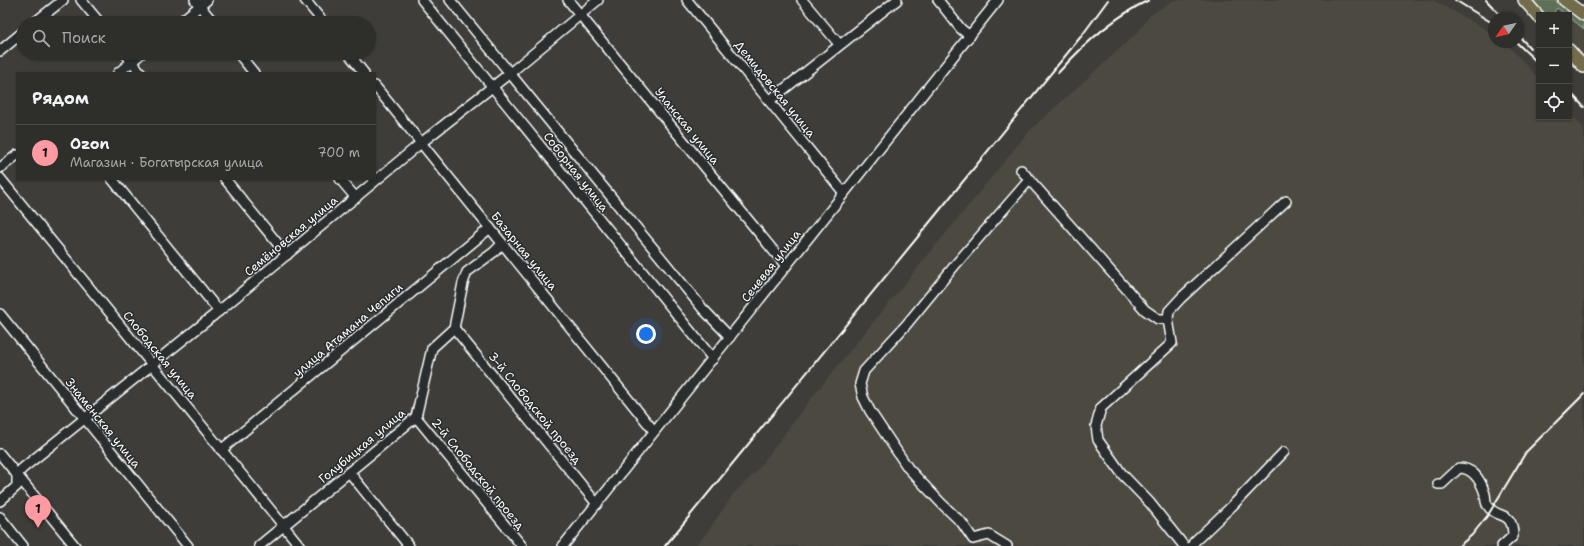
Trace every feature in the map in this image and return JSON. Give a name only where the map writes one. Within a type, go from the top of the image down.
[{"type":"main road","points":[[1524,0],[1536,14]]},
{"type":"main road","points":[[1564,0],[1584,15]]},
{"type":"main road","points":[[1572,53],[1584,66]]},
{"type":"street","points":[[43,16],[63,0]]},
{"type":"street","points":[[81,0],[94,16]]},
{"type":"street","points":[[305,0],[318,16]]},
{"type":"street","name":"Соборная улица","points":[[422,0],[618,244],[713,359]]},
{"type":"street","points":[[450,0],[703,309],[730,337]]},
{"type":"street","name":"Уланская улица","points":[[568,0],[786,266]]},
{"type":"street","name":"Семёновская улица","points":[[17,474],[219,311],[421,143],[493,87],[598,0]]},
{"type":"street","name":"Демидовская улица","points":[[687,0],[844,193]]},
{"type":"street","points":[[802,0],[839,44]]},
{"type":"street","points":[[769,101],[839,44],[897,0]]},
{"type":"street","points":[[938,0],[961,29],[970,36]]},
{"type":"street","name":"Сечевая улица","points":[[564,546],[998,0]]},
{"type":"street","points":[[186,16],[201,2],[210,16]]},
{"type":"street","points":[[0,51],[16,38]]},
{"type":"street","points":[[244,60],[253,72]]},
{"type":"street","points":[[354,60],[363,72]]},
{"type":"street","points":[[119,72],[132,62],[140,72]]},
{"type":"street","name":"Базарная улица","points":[[376,87],[654,431]]},
{"type":"street","points":[[0,168],[16,156]]},
{"type":"street","points":[[1021,170],[1145,310],[1158,319],[1168,319]]},
{"type":"street","name":"Слободская улица","points":[[0,178],[300,546]]},
{"type":"street","points":[[1007,546],[989,535],[973,539],[962,523],[908,468],[870,412],[863,396],[860,384],[864,372],[1030,179]]},
{"type":"street","points":[[113,180],[219,311]]},
{"type":"street","points":[[226,180],[287,255]]},
{"type":"street","points":[[341,180],[356,198]]},
{"type":"street","points":[[1184,546],[1150,503],[1122,474],[1098,440],[1096,426],[1100,408],[1172,343],[1168,319],[1169,311],[1181,298],[1286,201]]},
{"type":"street","name":"улица Атамана Чепиги","points":[[222,450],[490,228]]},
{"type":"street","points":[[454,328],[463,283],[467,272],[494,252],[502,244]]},
{"type":"street","name":"Знаменская улица","points":[[0,314],[188,546]]},
{"type":"street","name":"Голубицкая улица","points":[[259,546],[416,417],[432,348],[454,328]]},
{"type":"street","name":"3-й Слободской проезд","points":[[454,328],[597,504]]},
{"type":"street","name":"2-й Слободской проезд","points":[[416,417],[522,546]]},
{"type":"street","points":[[1192,546],[1194,542],[1232,506],[1284,452]]},
{"type":"street","points":[[0,454],[75,546]]},
{"type":"street","points":[[1438,484],[1442,484],[1459,468],[1466,468],[1473,472],[1483,489],[1488,507],[1496,513],[1508,518],[1512,523],[1514,536],[1502,546]]},
{"type":"street","points":[[349,472],[409,546]]},
{"type":"street","points":[[0,501],[17,486],[17,474]]},
{"type":"street","points":[[0,517],[23,546]]},
{"type":"shaded area","points":[[1174,0],[1433,0],[1488,31],[1488,48],[1511,48],[1536,76],[1536,120],[1572,120],[1572,115],[1584,128],[1584,546],[695,546],[706,534],[734,493],[755,473],[813,396],[1030,130],[1138,32],[1150,15]]},
{"type":"shaded area","points":[[1572,20],[1584,30],[1584,62],[1572,49]]},
{"type":"green space","points":[[1527,0],[1555,0],[1571,12],[1562,12],[1557,8],[1554,12],[1537,12]]},
{"type":"green space","points":[[1572,13],[1584,22],[1584,29],[1572,19]]},
{"type":"railway","points":[[665,546],[1083,34],[1108,0]]},
{"type":"railway","points":[[1058,73],[1078,52],[1111,23],[1123,14],[1149,0]]},
{"type":"railway","points":[[1455,0],[1488,20]]},
{"type":"railway","points":[[1486,0],[1497,12]]},
{"type":"railway","points":[[1524,42],[1530,48]]},
{"type":"railway","points":[[1522,48],[1536,61]]},
{"type":"railway","points":[[1572,94],[1584,107]]},
{"type":"railway","points":[[1459,546],[1472,535],[1488,515],[1526,452],[1584,394]]},
{"type":"place","name":"Ozon","points":[[38,528]]}]
